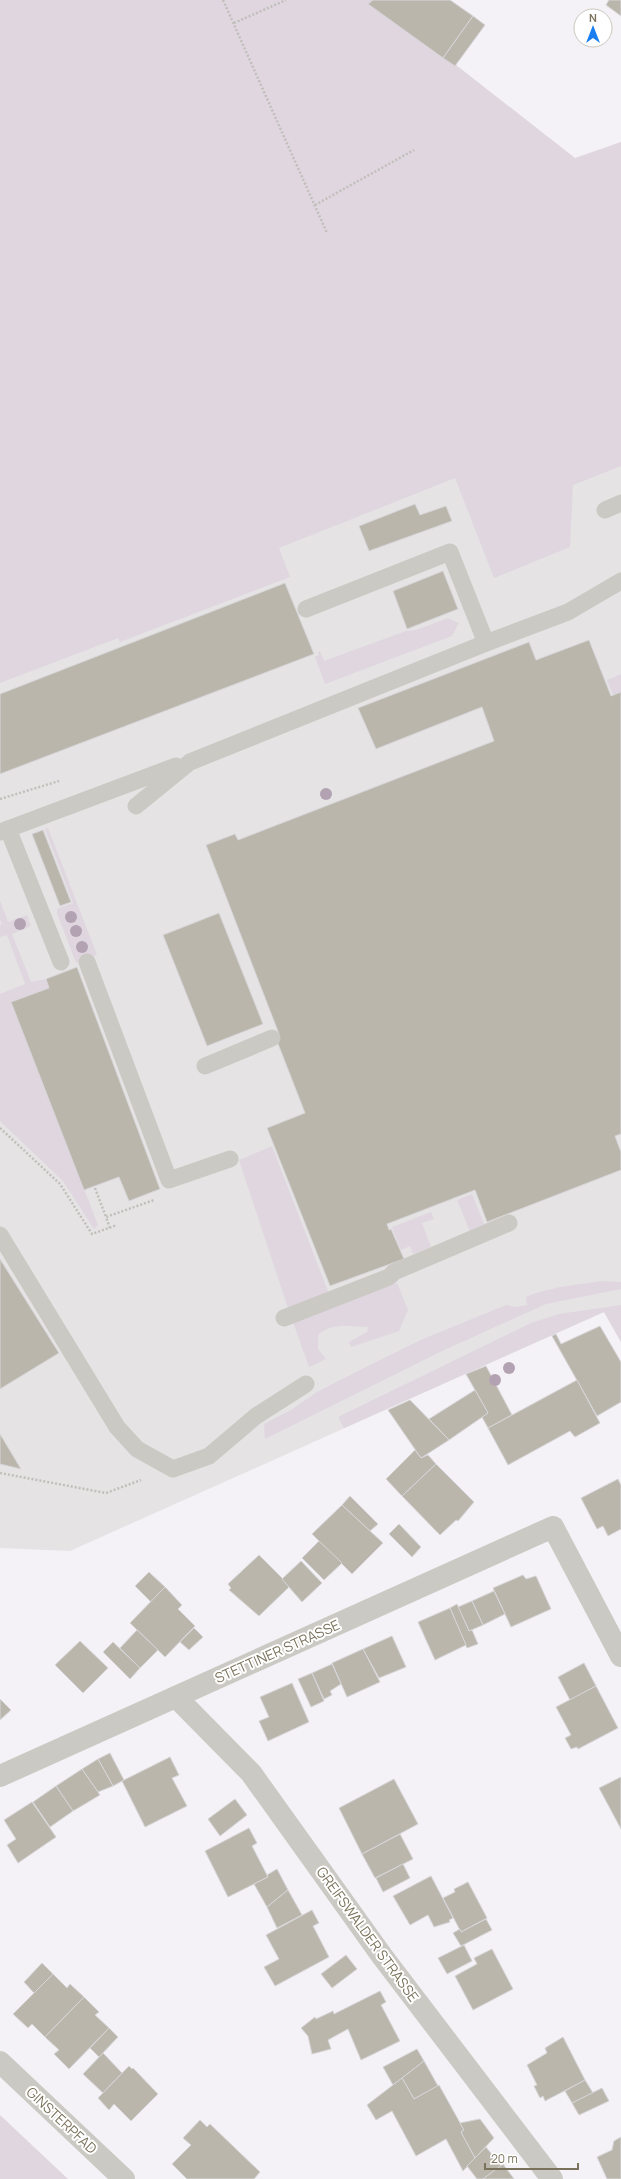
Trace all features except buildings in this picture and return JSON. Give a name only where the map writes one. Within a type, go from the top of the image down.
[{"type":"street","name":"STETTINER STRASSE","points":[[0,1776],[553,1527],[621,1656]]},
{"type":"street","name":"GREIFSWALDER STRASSE","points":[[176,1697],[251,1773],[382,1956],[552,2179]]},
{"type":"street","name":"GINSTERPFAD","points":[[0,2062],[124,2179]]},
{"type":"lane","points":[[605,510],[621,503]]},
{"type":"lane","points":[[306,609],[450,552],[486,643]]},
{"type":"lane","points":[[61,962],[4,830],[190,762],[486,643],[568,612],[621,581]]},
{"type":"lane","points":[[136,806],[190,762]]},
{"type":"lane","points":[[87,962],[169,1180],[230,1158]]},
{"type":"lane","points":[[205,1066],[272,1038]]},
{"type":"lane","points":[[284,1318],[389,1277],[394,1272],[509,1223]]},
{"type":"lane","points":[[0,1235],[118,1427],[137,1450],[173,1468],[209,1456],[256,1416],[306,1384]]},
{"type":"path","points":[[223,0],[327,233]]},
{"type":"path","points":[[234,23],[286,0]]},
{"type":"path","points":[[315,205],[414,150]]},
{"type":"path","points":[[0,799],[59,781]]},
{"type":"path","points":[[0,1128],[60,1184],[92,1234],[117,1225]]},
{"type":"path","points":[[106,1217],[174,1193],[169,1180]]},
{"type":"path","points":[[95,1188],[110,1228]]},
{"type":"path","points":[[0,1473],[106,1493],[173,1468]]},
{"type":"shaded area","points":[[0,0],[373,0],[575,158],[621,142],[621,466],[573,485],[570,547],[494,578],[455,478],[279,548],[290,577],[120,642],[118,638],[0,683]]},
{"type":"shaded area","points":[[621,142],[621,1342],[604,1312],[70,1551],[0,1548],[0,390]]},
{"type":"shaded area","points":[[448,618],[459,623],[452,636],[325,684],[315,657],[319,655],[318,652],[320,651],[324,661],[406,631],[416,630]]},
{"type":"shaded area","points":[[621,674],[621,692],[613,695],[607,680]]},
{"type":"shaded area","points":[[48,828],[97,955],[76,963],[57,913],[57,909],[73,903],[45,829]]},
{"type":"shaded area","points":[[0,901],[8,922],[27,915],[31,926],[12,934],[31,982],[46,979],[49,988],[11,1002],[98,1225],[94,1229],[63,1181],[0,1121],[0,994],[25,984],[7,935],[0,937],[0,925],[2,924],[0,919]]},
{"type":"shaded area","points":[[272,1146],[329,1294],[288,1308],[239,1160]]},
{"type":"shaded area","points":[[472,1194],[484,1224],[491,1221],[493,1225],[471,1234],[457,1200]]},
{"type":"shaded area","points":[[431,1212],[434,1219],[422,1223],[431,1247],[413,1254],[410,1246],[401,1250],[392,1227]]},
{"type":"shaded area","points":[[600,1281],[621,1282],[621,1289],[546,1304],[440,1352],[265,1439],[264,1424],[291,1410],[317,1392],[423,1339],[506,1305],[516,1307],[527,1305],[526,1297],[536,1293],[554,1288]]},
{"type":"shaded area","points":[[397,1283],[408,1310],[399,1331],[351,1347],[349,1342],[367,1332],[368,1327],[335,1326],[329,1328],[318,1335],[318,1349],[326,1359],[309,1367],[293,1322]]},
{"type":"shaded area","points":[[621,1305],[621,1342],[604,1312],[344,1428],[338,1417],[531,1323],[559,1314]]},
{"type":"shaded area","points":[[0,2115],[68,2179],[0,2179]]}]
